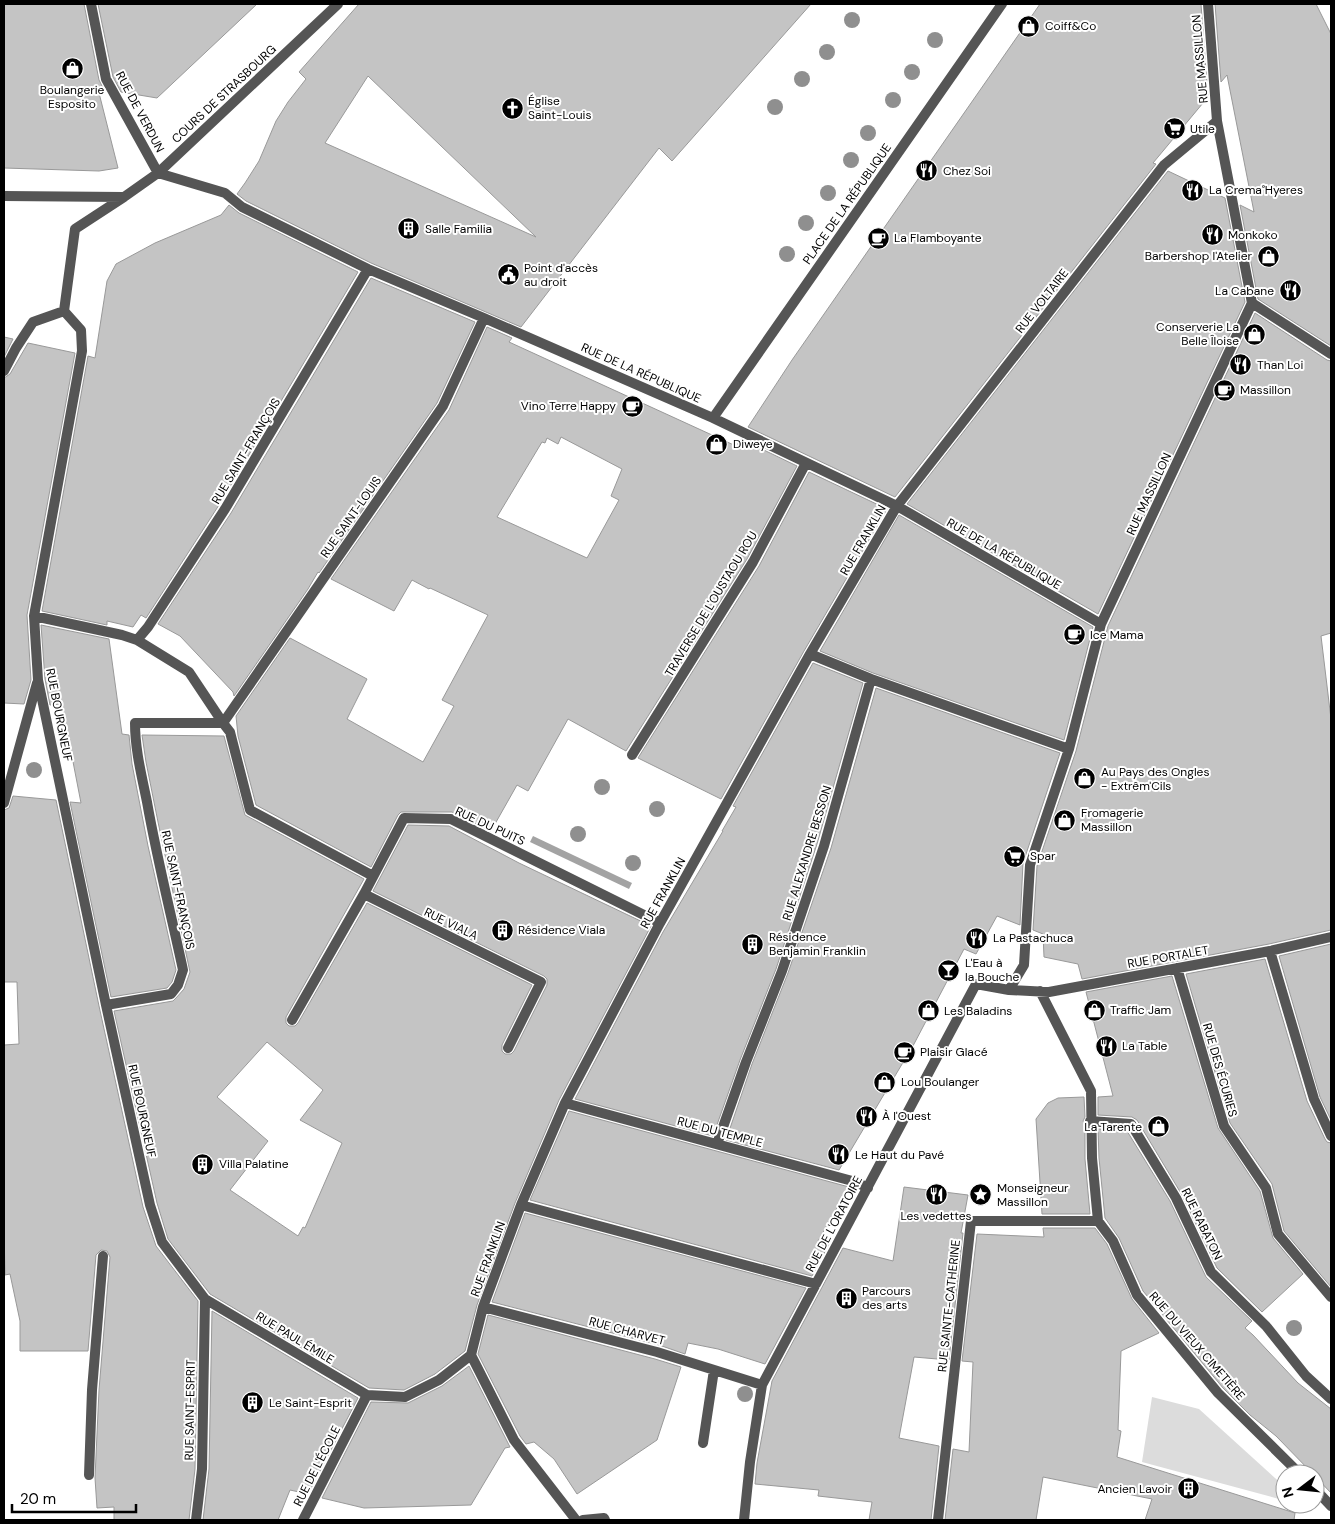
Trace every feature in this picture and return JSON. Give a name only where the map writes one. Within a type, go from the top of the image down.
[{"type":"street","name":"RUE DE VERDUN","points":[[91,4],[106,79],[158,173]]},
{"type":"street","name":"COURS DE STRASBOURG","points":[[124,197],[158,173],[338,4]]},
{"type":"street","name":"PLACE DE LA RÉPUBLIQUE","points":[[713,418],[1002,4]]},
{"type":"street","name":"RUE MASSILLON","points":[[1009,990],[1024,965],[1030,865],[1069,749],[1101,624],[1252,303],[1217,121],[1208,4]]},
{"type":"street","name":"RUE VOLTAIRE","points":[[897,506],[1164,166],[1217,121]]},
{"type":"street","name":"RUE DE LA RÉPUBLIQUE","points":[[158,173],[225,193],[242,207],[368,269],[713,418],[897,506],[1101,624]]},
{"type":"street","points":[[4,196],[124,197]]},
{"type":"street","points":[[4,371],[33,322],[64,311],[74,229],[124,197]]},
{"type":"street","name":"RUE SAINT-FRANÇOIS","points":[[137,640],[148,627],[225,509],[368,269]]},
{"type":"street","points":[[1252,303],[1331,354]]},
{"type":"street","name":"RUE BOURGNEUF","points":[[64,311],[81,330],[82,351],[34,616],[38,680],[150,1205]]},
{"type":"street","name":"RUE SAINT-LOUIS","points":[[223,723],[443,406],[484,318]]},
{"type":"street","name":"TRAVERSE DE L'OUSTAOU ROU","points":[[632,755],[753,562],[806,463]]},
{"type":"street","name":"RUE FRANKLIN","points":[[472,1355],[484,1307],[521,1206],[565,1103],[660,923],[810,654],[897,506]]},
{"type":"street","points":[[34,616],[137,640],[189,672],[230,732],[250,810],[374,876]]},
{"type":"street","points":[[810,654],[871,680],[1069,749]]},
{"type":"street","points":[[4,803],[38,680]]},
{"type":"street","name":"RUE ALEXANDRE BESSON","points":[[717,1144],[746,1062],[782,971],[824,846],[871,680]]},
{"type":"street","name":"RUE SAINT-FRANÇOIS","points":[[106,1005],[171,994],[178,985],[183,970],[149,815],[139,763],[135,723],[223,723]]},
{"type":"street","name":"RUE DU PUITS","points":[[292,1020],[374,876],[404,818],[451,819],[660,923]]},
{"type":"street","name":"RUE VIALA","points":[[364,894],[542,982],[508,1048]]},
{"type":"street","name":"RUE PORTALET","points":[[1009,990],[1049,992],[1270,951],[1331,937]]},
{"type":"street","points":[[1270,951],[1314,1099],[1331,1136]]},
{"type":"street","name":"RUE DES ÉCURIES","points":[[1177,968],[1224,1126],[1266,1188],[1278,1234],[1331,1297]]},
{"type":"street","name":"RUE DE L'ORATOIRE","points":[[744,1520],[750,1462],[762,1385],[976,984],[1009,990]]},
{"type":"street","name":"RUE DU VIEUX CIMETIÈRE","points":[[1040,991],[1091,1091],[1090,1121],[1098,1221],[1112,1241],[1137,1295],[1218,1393],[1290,1464]]},
{"type":"street","name":"RUE DU TEMPLE","points":[[565,1103],[856,1182],[868,1188]]},
{"type":"street","name":"RUE RABATON","points":[[1090,1121],[1131,1124],[1176,1198],[1211,1272],[1266,1326],[1306,1376],[1331,1399]]},
{"type":"street","name":"RUE PAUL ÉMILE","points":[[150,1205],[162,1242],[204,1299],[367,1396]]},
{"type":"street","points":[[521,1206],[816,1284]]},
{"type":"street","name":"RUE SAINTE-CATHERINE","points":[[938,1520],[971,1221],[1098,1221]]},
{"type":"street","points":[[90,1475],[92,1390],[103,1256]]},
{"type":"street","name":"RUE SAINT-ESPRIT","points":[[196,1520],[202,1469],[204,1299]]},
{"type":"street","name":"RUE CHARVET","points":[[484,1307],[657,1352],[762,1385]]},
{"type":"street","points":[[367,1396],[405,1396],[439,1380],[472,1355],[514,1440],[576,1520]]},
{"type":"street","points":[[703,1443],[714,1370]]},
{"type":"street","name":"RUE DE L'ÉCOLE","points":[[303,1520],[367,1396]]},
{"type":"street","points":[[583,1520],[604,1518],[605,1520]]},
{"type":"shaded area","points":[[533,836],[632,883],[629,889],[530,842]]},
{"type":"shaded area","points":[[1152,1397],[1199,1409],[1275,1478],[1275,1498],[1142,1462]]},
{"type":"building","points":[[4,4],[84,4],[99,80],[104,90],[98,89],[118,168],[99,171],[4,168]]},
{"type":"building","points":[[98,4],[257,4],[157,98],[121,92],[113,77]]},
{"type":"building","points":[[359,4],[811,4],[672,161],[659,148],[521,327],[371,263],[246,201],[237,194],[259,161],[276,121],[306,79],[299,72]],"holes":[[[368,76],[536,237],[325,143]]]},
{"type":"building","points":[[1040,4],[1201,4],[1208,97],[1153,163],[1156,164],[895,497],[748,427],[792,360]]},
{"type":"building","points":[[1215,4],[1316,4],[1331,34],[1331,346],[1258,299],[1240,205],[1254,212],[1227,75],[1221,82]]},
{"type":"building","points":[[1168,171],[1225,198],[1245,302],[1098,614],[907,504]]},
{"type":"building","points":[[229,205],[239,213],[358,272],[219,505],[146,618],[141,615],[133,627],[107,621],[107,625],[42,611],[88,356],[95,358],[107,281],[116,264],[155,243],[221,215]]},
{"type":"building","points":[[371,278],[475,322],[437,403],[318,572],[234,696],[233,692],[180,636],[158,624],[231,513]]},
{"type":"building","points":[[1255,313],[1331,361],[1331,633],[1321,636],[1331,719],[1331,930],[1269,944],[1082,979],[1078,964],[1044,957],[1043,934],[1033,930],[1037,866],[1076,751],[1108,626]]},
{"type":"building","points":[[487,327],[512,338],[509,342],[736,446],[741,439],[797,466],[747,559],[626,751],[568,719],[528,791],[517,785],[491,831],[452,812],[401,812],[371,867],[256,805],[238,736],[236,716],[290,638],[367,679],[347,719],[423,762],[454,706],[442,700],[488,615],[412,580],[394,611],[331,579],[449,410]],"holes":[[[561,437],[622,469],[611,496],[619,500],[587,558],[497,517],[542,442],[545,443],[547,438],[558,444]]]},
{"type":"building","points":[[4,337],[13,339],[4,357]]},
{"type":"building","points":[[28,343],[75,353],[27,615],[31,680],[24,704],[4,703],[4,378],[10,374]]},
{"type":"building","points":[[809,472],[887,509],[721,799],[638,758],[759,566]]},
{"type":"building","points":[[899,515],[1093,627],[1064,740],[873,673],[820,651]]},
{"type":"building","points":[[41,625],[109,639],[122,734],[129,735],[132,764],[148,846],[176,970],[172,982],[167,988],[111,997],[70,802],[81,803],[60,704],[50,705],[45,679]]},
{"type":"building","points":[[813,663],[863,683],[817,844],[776,969],[740,1060],[713,1136],[575,1099],[663,932],[723,831],[736,807],[733,806]]},
{"type":"building","points":[[876,688],[1060,753],[1023,863],[1020,925],[997,916],[976,954],[964,949],[914,1044],[839,1170],[726,1140],[752,1064],[788,973],[831,848]]},
{"type":"building","points":[[142,735],[224,736],[245,815],[364,879],[286,1017],[286,1023],[289,1026],[295,1026],[298,1023],[367,903],[532,985],[502,1045],[502,1051],[505,1054],[511,1054],[514,1051],[547,985],[547,979],[373,891],[408,825],[449,826],[519,863],[651,926],[559,1100],[515,1203],[477,1305],[465,1351],[435,1374],[404,1390],[369,1388],[210,1294],[168,1239],[157,1203],[114,1011],[173,1001],[184,989],[190,972]],"holes":[[[267,1042],[323,1090],[300,1120],[342,1143],[305,1228],[303,1227],[298,1236],[230,1190],[268,1141],[217,1097]]]},
{"type":"building","points":[[13,796],[56,800],[143,1207],[156,1246],[198,1301],[195,1469],[189,1520],[114,1520],[114,1507],[97,1508],[95,1478],[99,1390],[110,1257],[107,1251],[101,1250],[96,1255],[88,1351],[20,1351],[20,1321],[10,1274],[5,1275],[4,1231],[4,1045],[19,1044],[17,982],[4,982],[4,810],[9,808]]},
{"type":"building","points":[[1331,944],[1331,1120],[1320,1097],[1279,956]]},
{"type":"building","points":[[1265,959],[1307,1101],[1325,1139],[1331,1143],[1331,1287],[1284,1231],[1272,1184],[1230,1123],[1186,974]]},
{"type":"building","points":[[1172,976],[1218,1128],[1260,1191],[1273,1238],[1303,1274],[1262,1312],[1217,1268],[1182,1195],[1137,1120],[1132,1117],[1098,1115],[1098,1097],[1113,1096],[1086,992]]},
{"type":"building","points":[[1084,1097],[1085,1117],[1083,1121],[1085,1125],[1085,1159],[1090,1214],[1042,1214],[1036,1119],[1048,1103],[1058,1098]]},
{"type":"building","points":[[569,1111],[849,1187],[818,1241],[829,1244],[812,1276],[530,1200]]},
{"type":"building","points":[[1098,1129],[1127,1131],[1170,1201],[1206,1277],[1252,1321],[1245,1328],[1298,1383],[1331,1409],[1331,1493],[1325,1487],[1325,1464],[1303,1464],[1276,1436],[1250,1415],[1223,1388],[1143,1291],[1119,1238],[1105,1218]]},
{"type":"building","points":[[904,1187],[968,1195],[961,1233],[963,1233],[949,1360],[914,1357],[899,1438],[939,1446],[931,1520],[869,1520],[872,1502],[818,1496],[819,1490],[755,1484],[757,1463],[772,1381],[843,1248],[893,1261]]},
{"type":"building","points":[[525,1213],[806,1288],[765,1364],[718,1349],[688,1343],[685,1354],[659,1345],[492,1302]]},
{"type":"building","points":[[1043,1228],[1095,1228],[1107,1244],[1132,1299],[1159,1333],[1121,1351],[1118,1430],[1121,1431],[1117,1457],[1275,1507],[1275,1514],[1295,1514],[1294,1520],[1145,1520],[1152,1499],[1043,1477],[1036,1520],[945,1520],[953,1449],[969,1452],[973,1362],[962,1361],[977,1234],[1044,1237]]},
{"type":"building","points":[[212,1311],[358,1398],[308,1494],[290,1490],[278,1520],[203,1520],[209,1469]]},
{"type":"building","points":[[488,1315],[681,1367],[657,1440],[577,1494],[554,1459],[534,1442],[526,1444],[520,1436],[478,1354]]},
{"type":"building","points":[[469,1366],[510,1447],[505,1448],[471,1505],[364,1508],[322,1498],[371,1402],[408,1403],[442,1386]]},
{"type":"place","name":"Coiff&Co","points":[[1029,26]]},
{"type":"place","name":"Boulangerie Esposito","points":[[72,69]]},
{"type":"place","name":"Église Saint-Louis","points":[[512,108]]},
{"type":"place","name":"Utile","points":[[1174,129]]},
{"type":"place","name":"Chez Soi","points":[[927,171]]},
{"type":"place","name":"La Crema˚Hyeres","points":[[1193,190]]},
{"type":"place","name":"Salle Familia","points":[[409,229]]},
{"type":"place","name":"Monkoko","points":[[1212,235]]},
{"type":"place","name":"La Flamboyante","points":[[878,238]]},
{"type":"place","name":"Barbershop l'Atelier","points":[[1268,256]]},
{"type":"place","name":"Point d'accès au droit","points":[[508,275]]},
{"type":"place","name":"La Cabane","points":[[1290,291]]},
{"type":"place","name":"Conserverie La Belle Îloise","points":[[1255,334]]},
{"type":"place","name":"Than Loi","points":[[1241,365]]},
{"type":"place","name":"Massillon","points":[[1224,390]]},
{"type":"place","name":"Vino Terre Happy","points":[[632,406]]},
{"type":"place","name":"Diweye","points":[[717,444]]},
{"type":"place","name":"Ice Mama","points":[[1074,635]]},
{"type":"place","name":"Au Pays des Ongles - Extrêm'Cils","points":[[1085,779]]},
{"type":"place","name":"Fromagerie Massillon","points":[[1065,820]]},
{"type":"place","name":"Spar","points":[[1014,856]]},
{"type":"place","name":"Résidence Viala","points":[[502,930]]},
{"type":"place","name":"La Pastachuca","points":[[977,938]]},
{"type":"place","name":"Résidence Benjamin Franklin","points":[[753,944]]},
{"type":"place","name":"L'Eau à la Bouche","points":[[949,970]]},
{"type":"place","name":"Traffic Jam","points":[[1094,1010]]},
{"type":"place","name":"Les Baladins","points":[[928,1011]]},
{"type":"place","name":"La Table","points":[[1106,1046]]},
{"type":"place","name":"Plaisir Glacé","points":[[904,1052]]},
{"type":"place","name":"Lou Boulanger","points":[[885,1082]]},
{"type":"place","name":"À l'Ouest","points":[[866,1116]]},
{"type":"place","name":"La Tarente","points":[[1158,1127]]},
{"type":"place","name":"Le Haut du Pavé","points":[[839,1155]]},
{"type":"place","name":"Villa Palatine","points":[[203,1164]]},
{"type":"place","name":"Les vedettes","points":[[936,1195]]},
{"type":"place","name":"Monseigneur Massillon","points":[[981,1195]]},
{"type":"place","name":"Parcours des arts","points":[[846,1298]]},
{"type":"place","name":"Le Saint-Esprit","points":[[253,1403]]},
{"type":"place","name":"Ancien Lavoir","points":[[1188,1489]]}]
